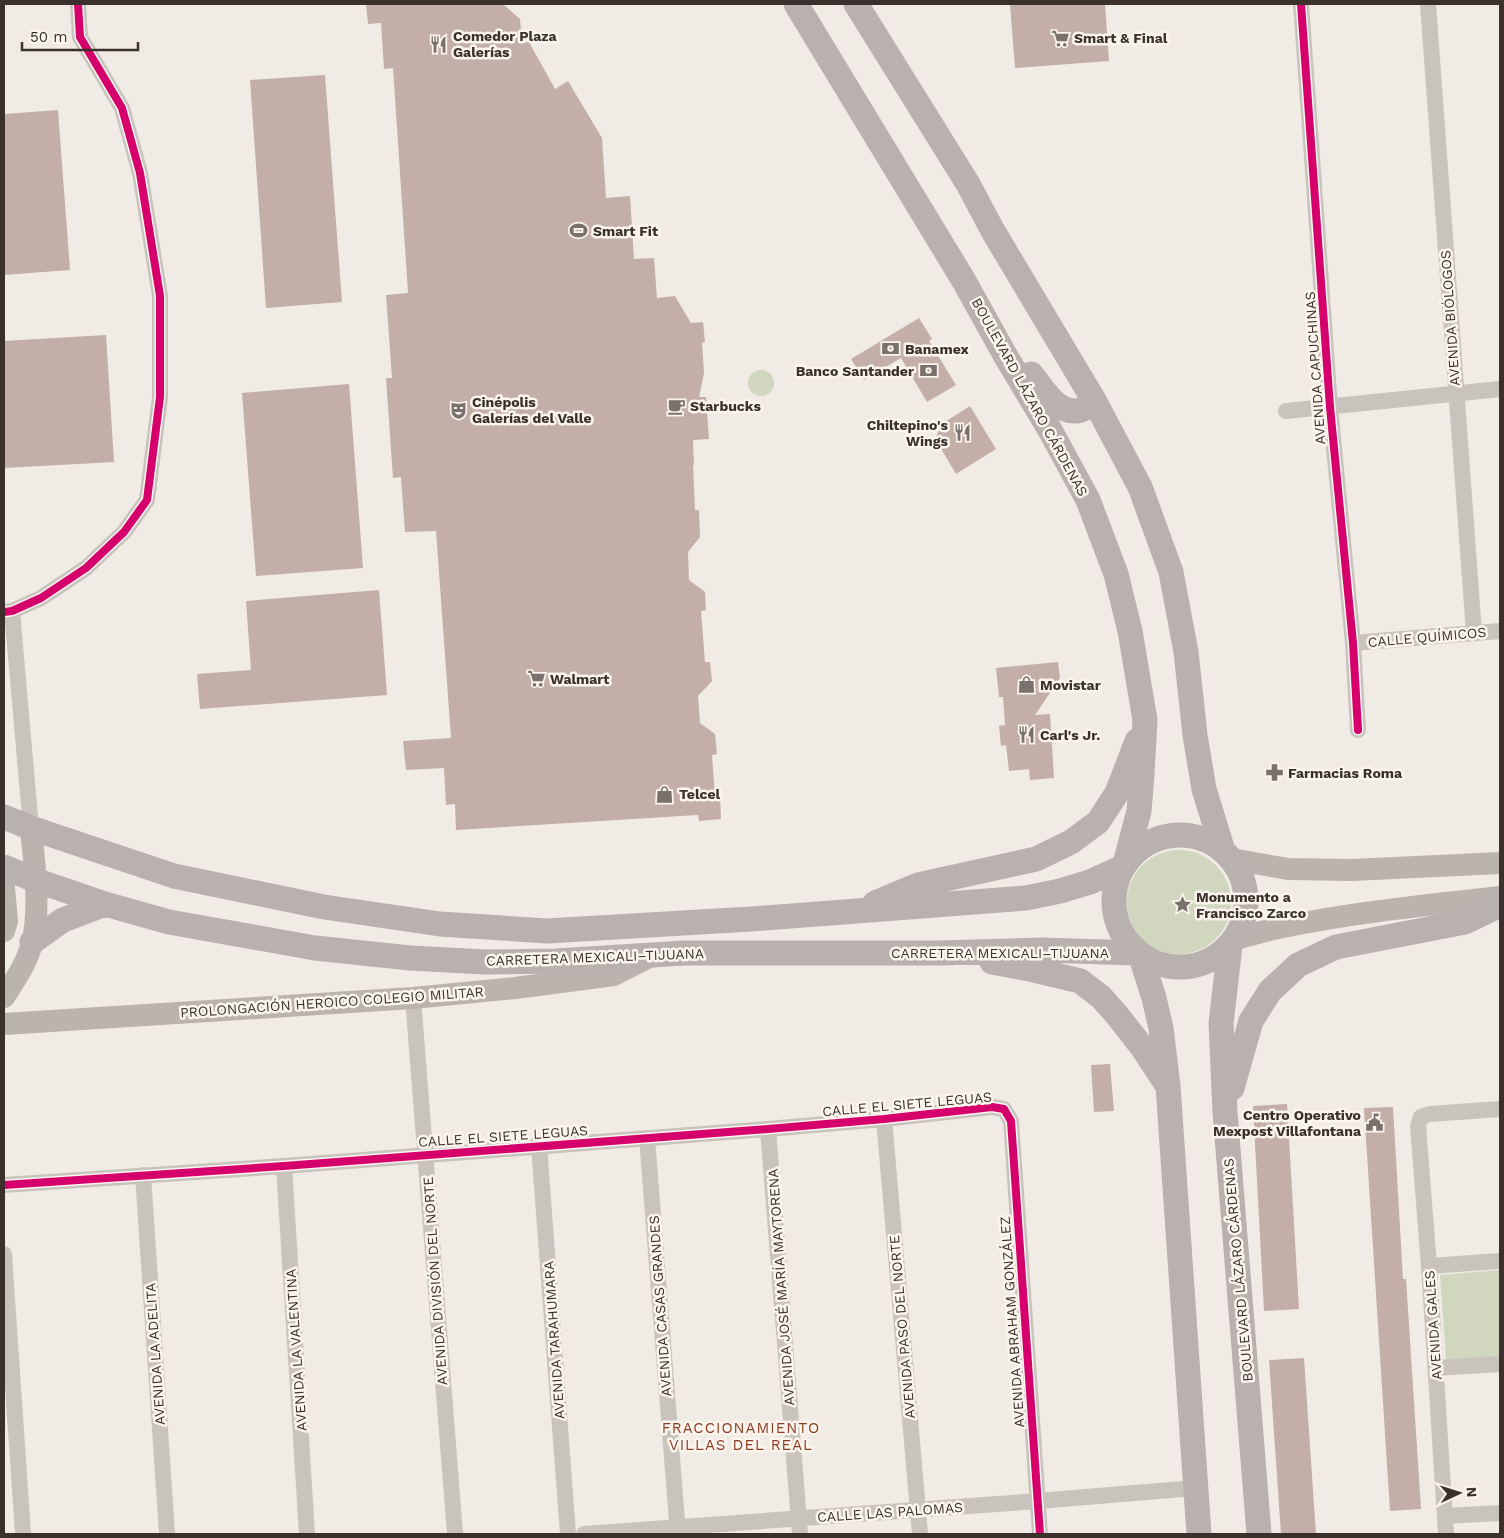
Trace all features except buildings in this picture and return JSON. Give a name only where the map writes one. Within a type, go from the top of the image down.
[{"type":"main road","name":"BOULEVARD LÁZARO CÁRDENAS","points":[[796,4],[964,281],[1088,500],[1116,574],[1130,631],[1145,720],[1139,811],[1124,864]]},
{"type":"main road","points":[[840,4],[864,43],[874,52],[889,59]]},
{"type":"main road","points":[[856,4],[968,184],[993,231],[1095,402],[1140,487],[1171,572],[1186,652],[1195,735],[1204,789],[1227,855],[1240,874],[1246,890],[1246,907],[1243,924],[1232,942],[1216,958],[1199,966],[1181,968],[1163,966],[1139,955],[1125,940],[1117,923],[1113,905],[1115,887],[1124,864],[1149,842],[1164,836],[1180,834],[1195,836],[1210,842],[1227,855],[1288,869],[1352,870],[1500,863]]},
{"type":"main road","points":[[1005,355],[1017,361],[1028,371],[1056,404],[1064,410],[1077,411],[1095,402]]},
{"type":"main road","points":[[856,911],[918,885],[1036,859],[1071,842],[1098,822],[1118,793],[1145,720]]},
{"type":"main road","name":"CARRETERA MEXICALI–TIJUANA","points":[[4,817],[31,828],[174,876],[324,907],[440,924],[547,931],[751,919],[1026,898],[1090,882],[1124,864]]},
{"type":"main road","points":[[4,997],[23,966],[32,942],[36,912],[31,828]]},
{"type":"main road","name":"CARRETERA MEXICALI–TIJUANA","points":[[4,867],[35,880],[106,904],[170,922],[315,948],[410,958],[486,962],[556,961],[684,953],[939,953],[1040,950],[1139,955]]},
{"type":"main road","points":[[4,888],[7,921],[4,931]]},
{"type":"main road","points":[[1232,942],[1282,927],[1346,916],[1411,906],[1500,897]]},
{"type":"main road","points":[[32,942],[63,920],[106,904]]},
{"type":"main road","points":[[1225,1112],[1251,1021],[1270,991],[1298,965],[1336,948],[1465,922],[1500,905]]},
{"type":"main road","points":[[684,953],[746,938],[751,929],[751,919]]},
{"type":"main road","name":"BOULEVARD LÁZARO CÁRDENAS","points":[[1232,942],[1222,1023],[1225,1112],[1259,1534]]},
{"type":"main road","points":[[939,953],[1030,969],[1080,981],[1101,997],[1117,1014],[1168,1086]]},
{"type":"main road","name":"PROLONGACIÓN HEROICO COLEGIO MILITAR","points":[[4,1024],[414,998],[515,988],[614,975],[654,954]]},
{"type":"main road","points":[[1139,955],[1162,1028],[1168,1086],[1199,1534]]},
{"type":"street","points":[[31,828],[8,611],[41,598],[86,568],[124,532],[147,500],[160,397],[160,296],[140,172],[122,108],[80,37],[78,4]]},
{"type":"street","name":"AVENIDA CAPUCHINAS","points":[[1301,4],[1330,407],[1353,643],[1358,730]]},
{"type":"street","name":"AVENIDA BIÓLOGOS","points":[[1428,4],[1474,633]]},
{"type":"street","points":[[1286,411],[1500,389]]},
{"type":"street","name":"CALLE QUÍMICOS","points":[[1353,643],[1500,631]]},
{"type":"street","name":"AVENIDA DIVISIÓN DEL NORTE","points":[[414,998],[455,1534]]},
{"type":"street","name":"CALLE EL SIETE LEGUAS","points":[[4,1185],[143,1174],[284,1166],[768,1129],[992,1107],[1004,1109]]},
{"type":"street","name":"AVENIDA ABRAHAM GONZÁLEZ","points":[[1004,1109],[1011,1121],[1040,1534]]},
{"type":"street","name":"AVENIDA GALES","points":[[1446,1534],[1418,1126],[1421,1116],[1430,1114],[1500,1109]]},
{"type":"street","name":"AVENIDA PASO DEL NORTE","points":[[884,1119],[920,1534]]},
{"type":"street","name":"AVENIDA JOSÉ MARÍA MAYTORENA","points":[[768,1129],[799,1526]]},
{"type":"street","name":"AVENIDA CASAS GRANDES","points":[[647,1138],[677,1531]]},
{"type":"street","name":"AVENIDA TARAHUMARA","points":[[539,1146],[568,1534]]},
{"type":"street","name":"AVENIDA LA VALENTINA","points":[[284,1166],[308,1534]]},
{"type":"street","name":"AVENIDA LA ADELITA","points":[[143,1174],[167,1534]]},
{"type":"street","points":[[4,1254],[23,1534]]},
{"type":"street","points":[[1429,1266],[1500,1261]]},
{"type":"street","points":[[1436,1368],[1500,1364]]},
{"type":"street","name":"CALLE LAS PALOMAS","points":[[584,1534],[799,1526],[918,1510],[1196,1488]]},
{"type":"street","points":[[1446,1516],[1500,1513]]},
{"type":"green space","points":[[761,370],[770,374],[774,383],[770,392],[761,396],[752,392],[748,383],[752,374]]},
{"type":"green space","points":[[1179,850],[1199,854],[1208,858],[1216,865],[1223,873],[1227,882],[1231,902],[1227,922],[1223,931],[1216,939],[1208,946],[1199,950],[1179,954],[1159,950],[1150,946],[1142,939],[1135,931],[1131,922],[1127,902],[1131,882],[1135,873],[1142,865],[1150,858],[1159,854]]},
{"type":"green space","points":[[1500,1270],[1500,1356],[1446,1360],[1440,1275]]},
{"type":"cycle path","points":[[4,612],[12,611],[41,598],[86,568],[124,532],[147,500],[160,397],[160,296],[140,173],[122,108],[80,37],[78,4]]},
{"type":"cycle path","points":[[1301,4],[1330,407],[1353,643],[1358,730]]},
{"type":"cycle path","points":[[4,1185],[284,1166],[768,1129],[992,1107],[1004,1109],[1011,1121],[1040,1534]]},
{"type":"place","name":"Smart & Final","points":[[1060,38]]},
{"type":"place","name":"Comedor Plaza Galerías","points":[[439,44]]},
{"type":"place","name":"Smart Fit","points":[[579,231]]},
{"type":"place","name":"Banamex","points":[[891,349]]},
{"type":"place","name":"Banco Santander","points":[[928,371]]},
{"type":"place","name":"Starbucks","points":[[676,406]]},
{"type":"place","name":"Cinépolis Galerías del Valle","points":[[458,410]]},
{"type":"place","name":"Chiltepino's Wings","points":[[962,433]]},
{"type":"place","name":"Walmart","points":[[536,679]]},
{"type":"place","name":"Movistar","points":[[1026,685]]},
{"type":"place","name":"Carl's Jr.","points":[[1026,735]]},
{"type":"place","name":"Farmacias Roma","points":[[1274,773]]},
{"type":"place","name":"Telcel","points":[[665,794]]},
{"type":"place","name":"Monumento a Francisco Zarco","points":[[1182,905]]},
{"type":"place","name":"Centro Operativo Mexpost Villafontana","points":[[1375,1123]]},
{"type":"district","name":"FRACCIONAMIENTO VILLAS DEL REAL","points":[[741,1436]]}]
